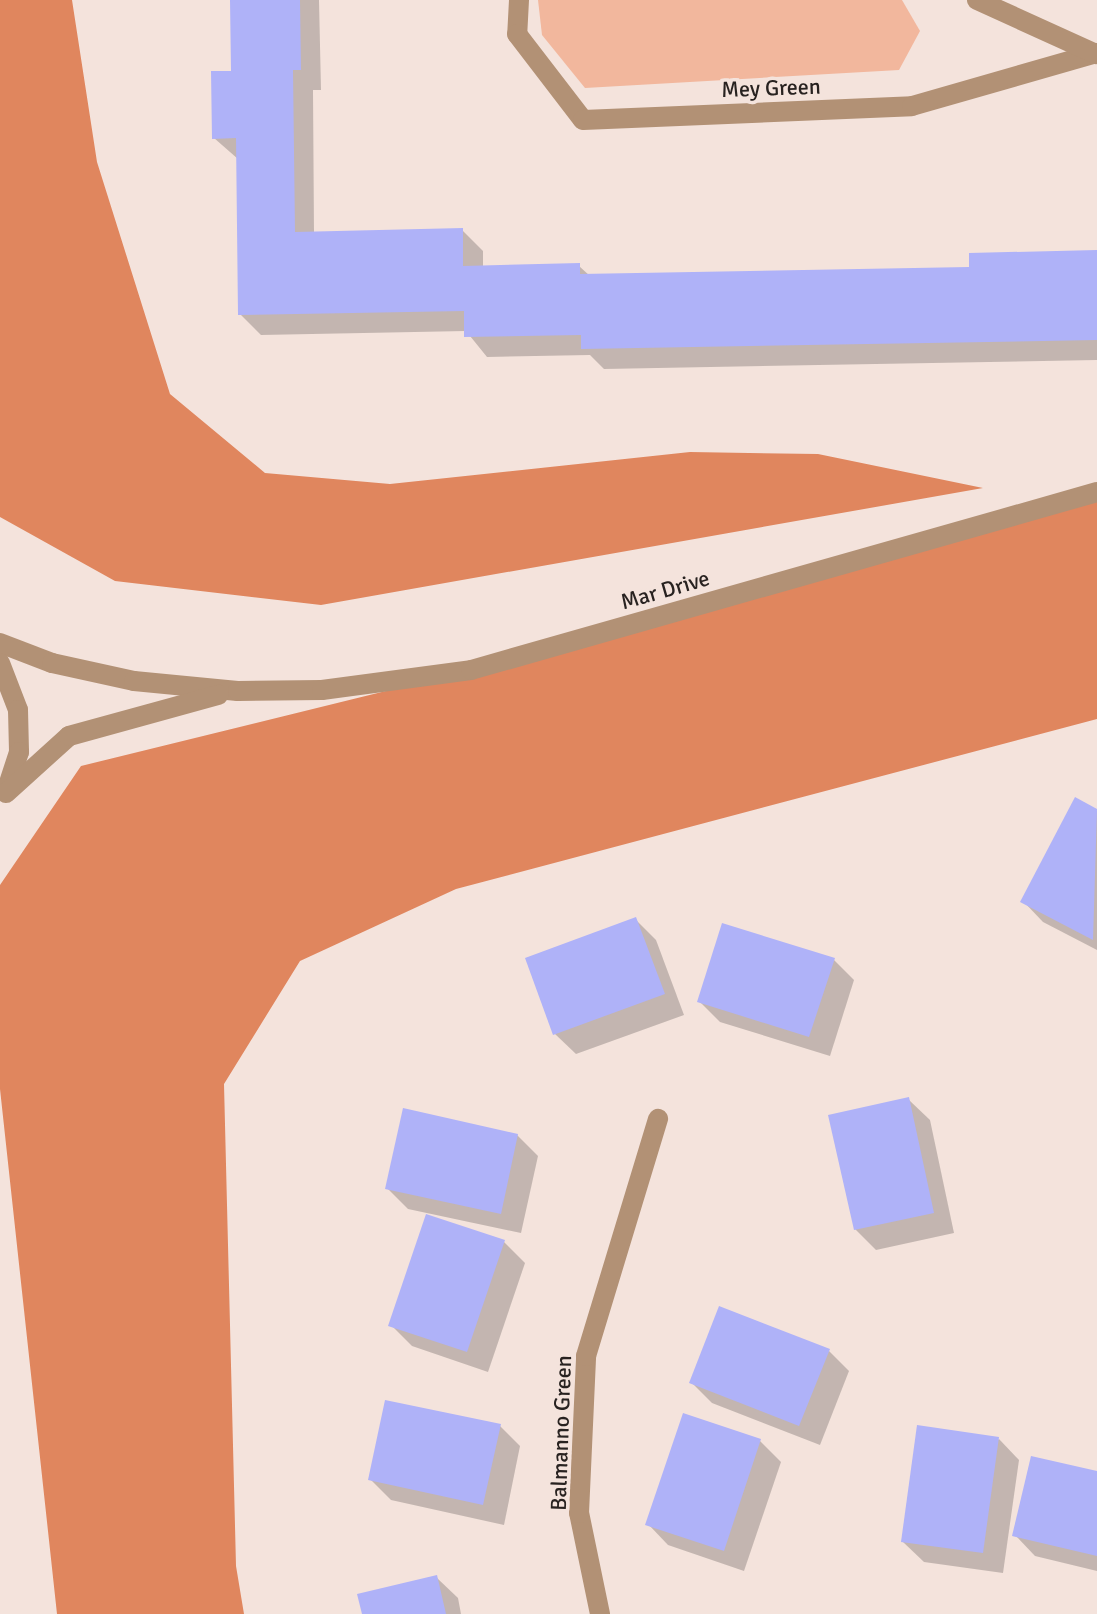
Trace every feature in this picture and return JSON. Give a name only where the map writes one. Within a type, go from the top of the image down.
[{"type":"street","name":"Mey Green","points":[[519,0],[517,34],[583,120],[912,106],[1097,54]]},
{"type":"street","name":"Mey Green","points":[[977,0],[1097,54]]},
{"type":"street","name":"Mar Drive","points":[[0,643],[52,663],[134,681],[238,691],[322,690],[471,670],[1097,492]]},
{"type":"street","points":[[0,663],[18,710],[19,752],[3,797]]},
{"type":"street","name":"Mar Drive","points":[[3,797],[69,736],[238,691]]},
{"type":"street","name":"Balmanno Green","points":[[600,1614],[579,1513],[586,1356],[658,1119]]},
{"type":"shaded area","points":[[0,0],[72,0],[97,162],[170,394],[265,473],[390,484],[690,452],[818,454],[983,488],[321,605],[115,581],[0,517]]},
{"type":"shaded area","points":[[538,0],[902,0],[920,31],[899,70],[585,88],[542,35]]},
{"type":"shaded area","points":[[1097,492],[1097,719],[456,889],[300,961],[224,1084],[236,1566],[244,1614],[57,1614],[0,1089],[0,885],[81,766],[471,670]]},
{"type":"building","points":[[230,0],[300,0],[301,70],[293,70],[295,232],[463,228],[463,266],[580,263],[580,274],[969,267],[969,253],[1097,250],[1097,340],[581,349],[581,335],[464,337],[464,311],[238,315],[236,138],[212,139],[211,71],[231,71]]},
{"type":"building","points":[[1075,797],[1097,809],[1093,940],[1020,902]]},
{"type":"building","points":[[636,917],[665,994],[553,1035],[525,958]]},
{"type":"building","points":[[722,923],[835,958],[809,1037],[697,1002]]},
{"type":"building","points":[[909,1097],[934,1213],[854,1230],[828,1115]]},
{"type":"building","points":[[403,1108],[518,1134],[501,1214],[385,1189]]},
{"type":"building","points":[[426,1214],[505,1240],[467,1352],[388,1326]]},
{"type":"building","points":[[719,1306],[830,1349],[799,1426],[689,1383]]},
{"type":"building","points":[[385,1400],[501,1424],[483,1505],[368,1480]]},
{"type":"building","points":[[683,1413],[761,1439],[724,1551],[645,1525]]},
{"type":"building","points":[[917,1425],[999,1437],[983,1553],[901,1542]]},
{"type":"building","points":[[1031,1456],[1097,1471],[1097,1556],[1012,1536]]},
{"type":"building","points":[[437,1575],[446,1614],[362,1614],[357,1594]]}]
